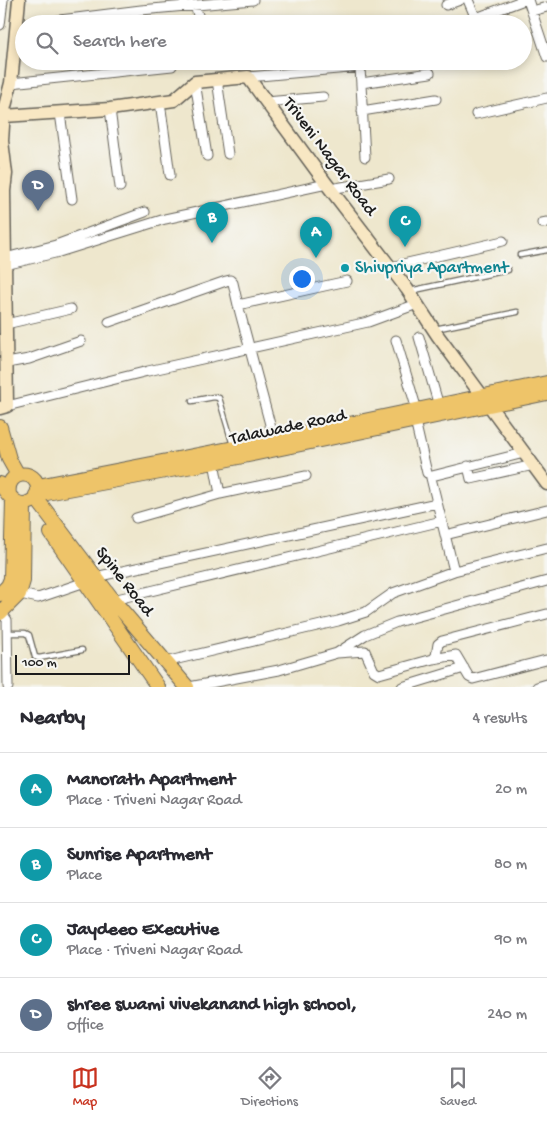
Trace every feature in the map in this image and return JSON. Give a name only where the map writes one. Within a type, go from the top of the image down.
[{"type":"main road","name":"Talawade Road","points":[[22,492],[214,462],[275,444],[486,401],[547,383]]},
{"type":"main road","name":"Talawade Road","points":[[416,415],[439,406],[547,393]]},
{"type":"main road","points":[[0,427],[9,459],[22,492],[24,571],[23,581],[9,591],[1,612]]},
{"type":"main road","name":"Talawade Road","points":[[22,492],[234,448],[275,444]]},
{"type":"main road","points":[[0,463],[22,492]]},
{"type":"main road","name":"Spine Road","points":[[22,492],[60,537],[90,579],[158,687]]},
{"type":"main road","name":"Spine Road","points":[[90,579],[113,600],[188,687]]},
{"type":"street","points":[[0,25],[3,0]]},
{"type":"street","points":[[18,0],[21,15]]},
{"type":"street","points":[[104,15],[253,0]]},
{"type":"street","points":[[446,5],[460,0]]},
{"type":"street","points":[[468,0],[475,15]]},
{"type":"street","points":[[492,15],[526,0],[532,11],[547,57]]},
{"type":"street","points":[[195,5],[198,15]]},
{"type":"street","points":[[532,11],[547,6]]},
{"type":"street","points":[[15,64],[3,110],[1,141],[4,191],[7,363],[4,407],[250,348],[368,322],[417,304]]},
{"type":"street","points":[[11,83],[134,70]]},
{"type":"street","points":[[3,110],[60,113],[110,109],[174,100],[195,82],[308,70]]},
{"type":"street","points":[[360,70],[365,157]]},
{"type":"street","points":[[360,83],[430,72]]},
{"type":"street","name":"Triveni Nagar Road","points":[[248,77],[328,186],[390,266],[434,330],[547,484]]},
{"type":"street","points":[[217,80],[228,154]]},
{"type":"street","points":[[195,82],[207,156]]},
{"type":"street","points":[[266,102],[323,97]]},
{"type":"street","points":[[476,114],[547,98]]},
{"type":"street","points":[[362,111],[436,100]]},
{"type":"street","points":[[160,102],[170,175]]},
{"type":"street","points":[[110,109],[120,187]]},
{"type":"street","points":[[60,113],[72,199]]},
{"type":"street","points":[[5,262],[59,252],[165,219],[322,185],[328,186],[389,179]]},
{"type":"street","points":[[5,262],[146,212]]},
{"type":"street","points":[[390,266],[503,241]]},
{"type":"street","points":[[109,322],[230,280],[233,283],[275,444]]},
{"type":"street","points":[[238,305],[347,281]]},
{"type":"street","points":[[6,324],[71,309]]},
{"type":"street","points":[[419,337],[439,406]]},
{"type":"street","points":[[396,340],[416,415],[427,473]]},
{"type":"street","points":[[7,363],[37,357],[81,341]]},
{"type":"street","points":[[454,571],[432,476],[524,452]]},
{"type":"street","points":[[214,462],[220,494]]},
{"type":"street","points":[[468,466],[471,479],[534,465]]},
{"type":"street","points":[[136,518],[220,494],[306,476]]},
{"type":"street","points":[[9,591],[38,598],[90,579],[437,504]]},
{"type":"street","points":[[445,535],[547,510]]},
{"type":"street","points":[[113,600],[442,521]]},
{"type":"street","points":[[165,662],[354,616],[372,609],[393,593],[454,571],[547,548]]},
{"type":"street","points":[[337,653],[365,635],[397,622],[547,581]]},
{"type":"street","points":[[1,612],[8,620],[8,687]]},
{"type":"street","points":[[433,659],[436,656],[438,644],[442,641],[547,614]]},
{"type":"street","points":[[188,687],[279,670],[337,653],[365,651],[374,671],[379,674],[433,659],[456,655],[469,677],[473,679],[546,660]]},
{"type":"street","points":[[402,687],[464,668]]},
{"type":"street","points":[[537,687],[547,684]]},
{"type":"lane","points":[[520,255],[547,250]]},
{"type":"lane","points":[[409,292],[508,270]]},
{"type":"lane","points":[[434,330],[517,312]]},
{"type":"lane","points":[[192,401],[214,397],[219,398],[234,448]]},
{"type":"lane","points":[[8,632],[25,633],[28,635],[33,654],[39,658],[82,650]]},
{"type":"place","name":"shree swami vivekanand high school,","points":[[38,211]]},
{"type":"place","name":"Sunrise Apartment","points":[[212,243]]},
{"type":"place","name":"Jaydeeo Executive","points":[[405,247]]},
{"type":"place","name":"Manorath Apartment","points":[[316,258]]},
{"type":"place","name":"Shivpriya Apartment","points":[[345,268]]}]
